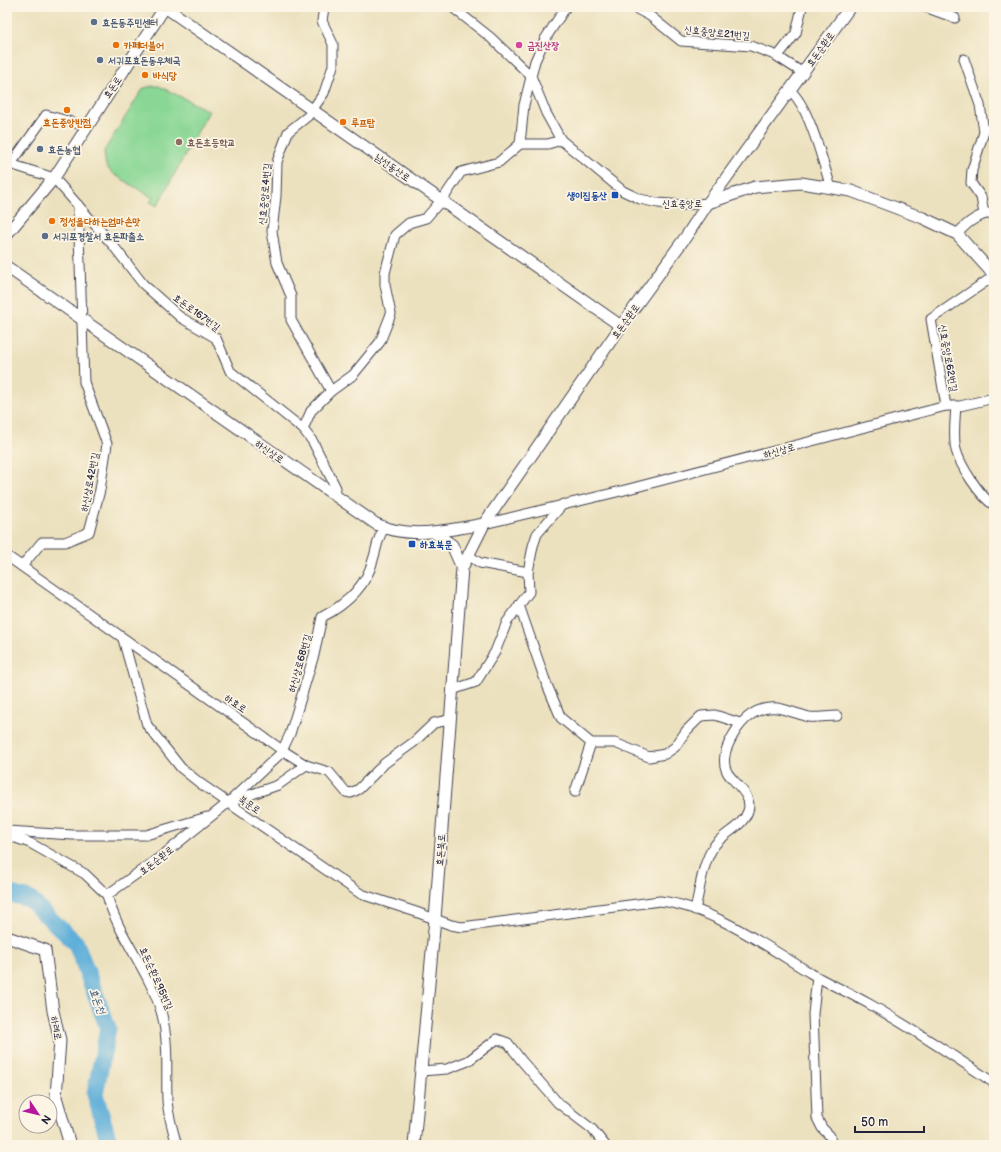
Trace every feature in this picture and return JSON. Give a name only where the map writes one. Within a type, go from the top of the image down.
[{"type":"street","name":"남선동산로","points":[[165,7],[440,201],[621,326]]},
{"type":"street","name":"효돈로","points":[[7,234],[54,178],[86,126],[165,7]]},
{"type":"street","name":"신효중앙로4번길","points":[[324,7],[322,21],[334,44],[333,66],[324,93],[308,116],[288,132],[277,162],[276,196],[272,230],[277,263],[291,296],[291,320],[331,391]]},
{"type":"street","name":"신효중앙로","points":[[452,7],[490,37],[531,76],[546,113],[561,140],[623,191],[640,199],[658,203],[683,204],[708,202],[755,187],[801,183],[851,191],[923,218],[957,234],[994,275]]},
{"type":"street","points":[[520,144],[524,105],[535,61],[545,39],[566,7]]},
{"type":"street","name":"신효중앙로21번길","points":[[632,7],[650,16],[681,41],[751,46],[778,56],[803,73]]},
{"type":"street","points":[[778,56],[796,33],[802,7]]},
{"type":"street","name":"효돈순환로","points":[[468,555],[484,524],[621,326],[687,235],[708,202],[850,7]]},
{"type":"street","points":[[925,7],[955,18]]},
{"type":"street","points":[[964,59],[980,105],[984,132],[972,170],[971,183],[981,197],[984,214]]},
{"type":"street","points":[[790,90],[797,95],[814,136],[831,188]]},
{"type":"street","points":[[54,178],[8,166],[46,115],[86,126]]},
{"type":"street","points":[[303,429],[311,411],[331,391],[353,375],[380,342],[391,314],[385,285],[385,272],[395,235],[409,223],[426,218],[461,172],[499,162],[520,144],[548,144],[561,140]]},
{"type":"street","name":"효돈로167번길","points":[[54,178],[143,284],[180,317],[216,338],[230,372],[303,429],[313,442],[336,488],[332,494]]},
{"type":"street","points":[[78,205],[82,319]]},
{"type":"street","points":[[957,234],[970,220],[984,214],[994,212]]},
{"type":"street","name":"하신상로","points":[[7,267],[332,494],[384,528],[413,533],[435,532],[484,524],[621,491],[946,406],[956,406],[994,398]]},
{"type":"street","name":"신효중앙로62번길","points":[[946,406],[931,319],[994,275]]},
{"type":"street","name":"하신상로42번길","points":[[22,566],[42,542],[66,542],[89,532],[100,490],[107,444],[84,382],[82,319]]},
{"type":"street","name":"신효중앙로62번길","points":[[956,406],[956,450],[969,476],[988,502],[994,505]]},
{"type":"street","points":[[452,690],[476,682],[496,652],[507,622],[529,592],[528,572],[537,534],[563,504]]},
{"type":"street","name":"하신상로68번길","points":[[229,802],[282,750],[290,734],[311,662],[322,617],[338,609],[361,585],[373,561],[378,537],[384,528]]},
{"type":"street","points":[[435,532],[452,545],[462,568]]},
{"type":"street","points":[[468,555],[480,563],[528,572]]},
{"type":"street","name":"효돈북로","points":[[414,1145],[435,919],[449,720],[459,624],[462,568],[468,555]]},
{"type":"street","name":"하효로","points":[[7,556],[282,750],[306,765],[329,772],[346,792],[351,793],[359,789],[384,763],[414,742],[434,723],[449,720]]},
{"type":"street","points":[[519,605],[544,680],[561,718],[591,743],[615,744],[649,757],[666,754],[675,747],[686,731],[701,716],[715,715],[740,723]]},
{"type":"street","name":"북문로","points":[[123,639],[147,725],[181,768],[361,894],[451,925],[462,927],[660,901],[679,903],[722,921],[817,977],[871,1005],[939,1046],[994,1083]]},
{"type":"street","points":[[695,910],[706,864],[715,845],[743,821],[748,810],[748,800],[740,787],[728,774],[724,764],[727,747],[740,723],[751,715],[775,708],[811,717],[837,716]]},
{"type":"street","points":[[575,792],[591,743]]},
{"type":"street","name":"효돈순환로","points":[[107,895],[140,872],[229,802],[278,785],[306,765]]},
{"type":"street","points":[[7,831],[73,835],[146,835],[212,815]]},
{"type":"street","points":[[7,835],[30,843],[85,874],[107,895]]},
{"type":"street","name":"효돈순환로95번길","points":[[107,895],[112,912],[155,997],[162,1015],[168,1050],[167,1102],[177,1145]]},
{"type":"street","name":"하례로","points":[[7,937],[45,950],[53,1011],[60,1040],[56,1097],[70,1145]]},
{"type":"street","points":[[817,977],[813,1014],[817,1118],[822,1128],[830,1136],[830,1145]]},
{"type":"street","points":[[421,1071],[447,1070],[468,1061],[497,1039],[508,1043],[558,1103],[592,1129],[605,1145]]},
{"type":"green space","points":[[159,86],[209,111],[157,206],[150,202],[153,198],[112,173],[106,166],[104,151],[144,88]]},
{"type":"waterway","name":"효돈천","points":[[7,893],[29,899],[76,943],[108,1028],[95,1094],[110,1145]]},
{"type":"place","name":"효돈동주민센터","points":[[94,22]]},
{"type":"place","name":"카페더불어","points":[[116,45]]},
{"type":"place","name":"금진산장","points":[[519,45]]},
{"type":"place","name":"서귀포효돈동우체국","points":[[100,60]]},
{"type":"place","name":"바식당","points":[[145,75]]},
{"type":"place","name":"효돈중앙반점","points":[[67,110]]},
{"type":"place","name":"루프탑","points":[[343,122]]},
{"type":"place","name":"효돈초등학교","points":[[179,142]]},
{"type":"place","name":"효돈농협","points":[[40,149]]},
{"type":"place","name":"생이집동산","points":[[615,195]]},
{"type":"place","name":"정성을다하는엄마손맛","points":[[52,221]]},
{"type":"place","name":"서귀포경찰서 효돈파출소","points":[[45,236]]},
{"type":"place","name":"하효북문","points":[[412,544]]}]
